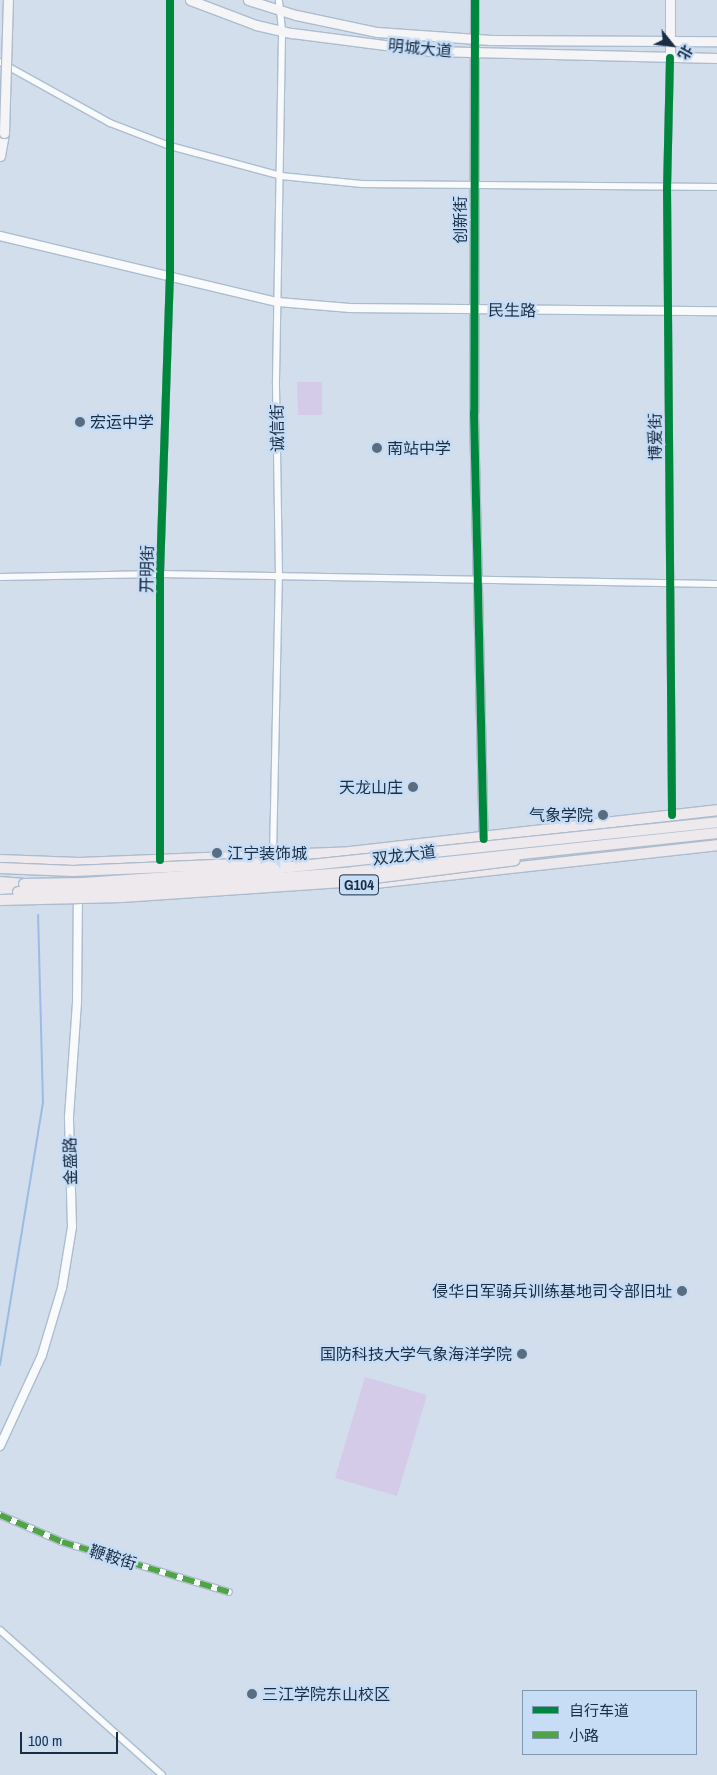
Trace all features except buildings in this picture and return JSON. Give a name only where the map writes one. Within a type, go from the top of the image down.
[{"type":"highway","name":"双龙大道","points":[[0,860],[79,863],[350,852],[484,839],[717,810]]},
{"type":"highway","name":"双龙大道","points":[[0,882],[83,884],[352,861],[717,822]]},
{"type":"highway","name":"双龙大道","points":[[0,891],[88,892],[153,888],[579,848],[717,833]]},
{"type":"highway","name":"双龙大道","points":[[0,898],[78,902],[367,884],[717,845]]},
{"type":"highway","points":[[0,898],[122,897],[342,882],[493,864],[579,848]]},
{"type":"highway","points":[[0,868],[73,871],[352,861]]},
{"type":"main road","points":[[0,156],[4,133],[8,0]]},
{"type":"main road","name":"明城大道","points":[[190,0],[256,25],[430,51],[717,58]]},
{"type":"main road","name":"明城大道","points":[[248,0],[279,10],[377,32],[475,40],[717,41]]},
{"type":"main road","name":"博爱街","points":[[670,0],[670,58]]},
{"type":"street","name":"开明街","points":[[160,860],[160,574],[170,279],[170,0]]},
{"type":"street","name":"诚信街","points":[[273,856],[279,577],[278,302],[282,30],[279,0]]},
{"type":"street","name":"创新街","points":[[475,0],[475,440],[484,839]]},
{"type":"street","name":"博爱街","points":[[670,58],[667,187],[669,311],[668,582],[672,816]]},
{"type":"street","points":[[0,62],[110,123],[170,146],[280,176],[362,184],[717,187]]},
{"type":"street","name":"民生路","points":[[0,236],[170,279],[278,302],[350,308],[717,312]]},
{"type":"street","points":[[0,577],[160,574],[279,577],[478,578],[717,584]]},
{"type":"street","name":"金盛路","points":[[0,1446],[42,1355],[62,1288],[72,1227],[69,1117],[76,1002],[79,863]]},
{"type":"street","name":"鞭鞍街","points":[[0,1514],[62,1542],[229,1592]]},
{"type":"street","points":[[0,1630],[162,1775]]},
{"type":"shaded area","points":[[297,382],[322,382],[322,415],[298,415]]},
{"type":"shaded area","points":[[365,1377],[427,1395],[397,1496],[335,1478]]},
{"type":"waterway","points":[[0,1365],[43,1103],[38,915]]},
{"type":"marked path","points":[[0,1515],[62,1542],[229,1592]]},
{"type":"cycle path","points":[[160,860],[160,574],[170,279],[170,0]]},
{"type":"cycle path","points":[[475,0],[474,413],[484,839]]},
{"type":"cycle path","points":[[670,58],[667,187],[672,815]]},
{"type":"place","name":"宏运中学","points":[[80,422]]},
{"type":"place","name":"南站中学","points":[[377,448]]},
{"type":"place","name":"天龙山庄","points":[[413,787]]},
{"type":"place","name":"气象学院","points":[[603,815]]},
{"type":"place","name":"江宁装饰城","points":[[217,853]]},
{"type":"place","name":"侵华日军骑兵训练基地司令部旧址","points":[[682,1291]]},
{"type":"place","name":"国防科技大学气象海洋学院","points":[[522,1354]]},
{"type":"place","name":"三江学院东山校区","points":[[252,1694]]}]
